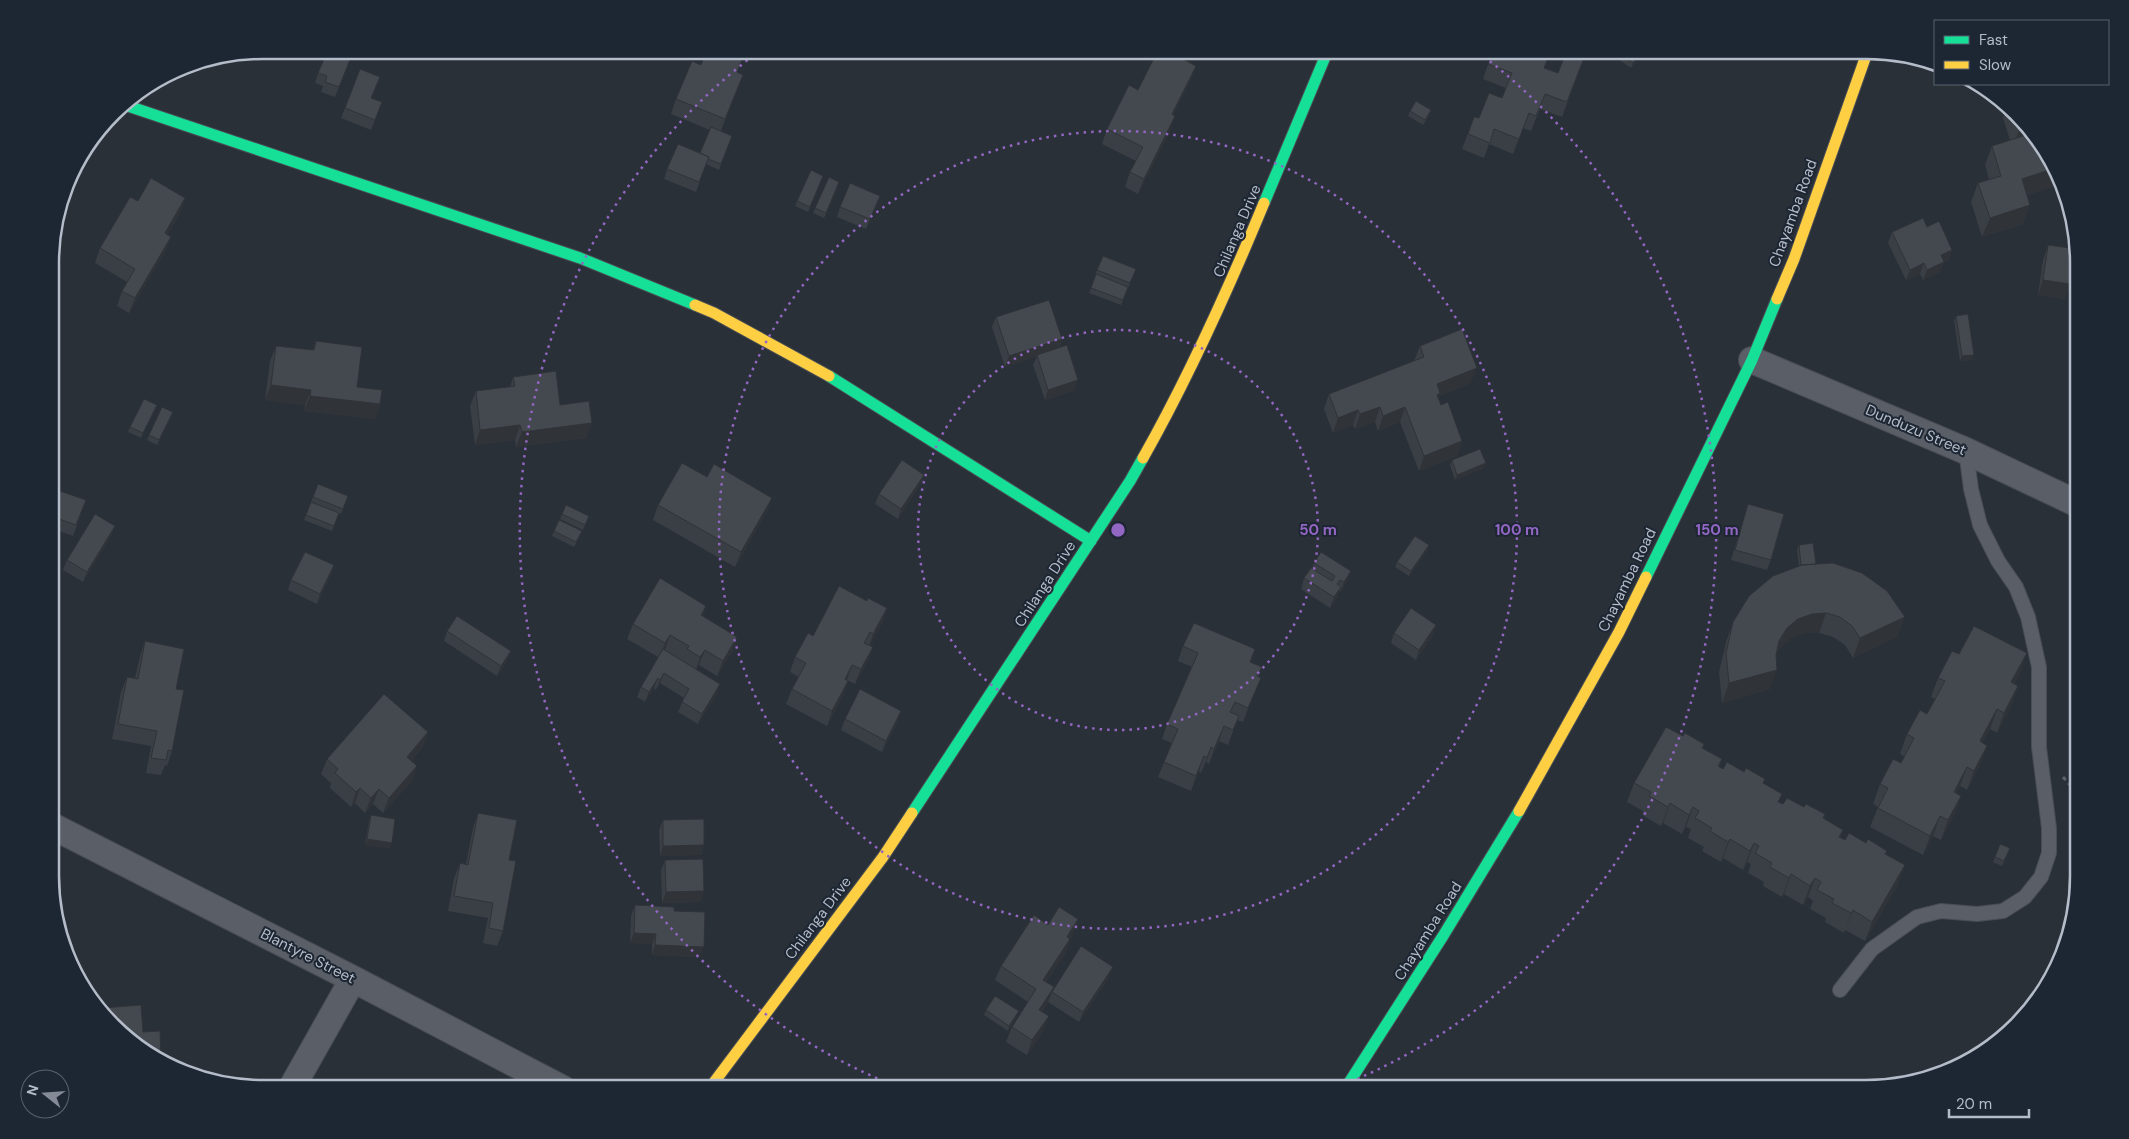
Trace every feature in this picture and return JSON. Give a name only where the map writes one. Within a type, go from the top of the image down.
[{"type":"street","name":"Chilanga Drive","points":[[715,1080],[884,857],[1130,481],[1224,300],[1324,59]]},
{"type":"street","name":"Chayamba Road","points":[[1351,1080],[1443,936],[1543,769],[1620,632],[1752,360],[1794,259],[1865,59]]},
{"type":"street","points":[[131,107],[580,258],[643,282],[714,313],[836,380],[1091,541]]},
{"type":"street","name":"Dunduzu Street","points":[[1752,360],[1966,451],[2070,500]]},
{"type":"street","name":"Blantyre Street","points":[[59,830],[546,1080]]},
{"type":"street","points":[[295,1080],[353,980]]},
{"type":"lane","points":[[1840,990],[1872,949],[1917,917],[1941,911],[1977,914],[2003,911],[2025,897],[2041,877],[2049,853],[2049,828],[2039,747],[2039,666],[2028,617],[2016,587],[1998,561],[1980,525],[1971,489],[1966,451]]},
{"type":"building","points":[[324,59],[350,59],[339,87],[325,82],[327,76],[318,73]]},
{"type":"building","points":[[703,59],[742,59],[737,72],[743,75],[725,119],[676,99],[692,61],[701,65]]},
{"type":"building","points":[[1154,59],[1183,59],[1196,66],[1172,114],[1175,116],[1144,179],[1130,172],[1143,147],[1107,129],[1129,85],[1138,90]]},
{"type":"building","points":[[1490,59],[1548,59],[1544,68],[1558,73],[1563,59],[1584,59],[1567,102],[1545,94],[1536,116],[1529,113],[1519,139],[1494,129],[1490,143],[1468,134],[1474,117],[1479,118],[1489,93],[1502,98],[1512,73],[1488,64]]},
{"type":"building","points":[[1627,59],[1636,59],[1633,63]]},
{"type":"building","points":[[360,69],[380,77],[371,98],[382,102],[375,120],[345,108]]},
{"type":"building","points":[[1416,101],[1431,110],[1425,120],[1410,111]]},
{"type":"building","points":[[711,127],[732,136],[721,164],[708,159],[709,157],[700,153]]},
{"type":"building","points":[[2025,135],[2048,170],[2022,179],[2030,205],[1990,218],[1978,183],[2001,176],[1992,146]]},
{"type":"building","points":[[678,144],[709,157],[699,182],[667,169]]},
{"type":"building","points":[[811,170],[823,176],[810,207],[797,201]]},
{"type":"building","points":[[829,177],[839,182],[826,213],[815,208]]},
{"type":"building","points":[[151,178],[185,198],[165,233],[171,237],[135,298],[122,291],[135,269],[100,248],[130,197],[138,201]]},
{"type":"building","points":[[850,183],[880,196],[870,219],[840,207]]},
{"type":"building","points":[[1923,218],[1927,227],[1939,221],[1952,250],[1941,255],[1944,262],[1927,270],[1924,263],[1910,270],[1892,232]]},
{"type":"building","points":[[2048,245],[2070,248],[2070,284],[2043,280]]},
{"type":"building","points":[[1103,256],[1136,269],[1130,283],[1097,270]]},
{"type":"building","points":[[1096,274],[1128,287],[1123,300],[1091,288]]},
{"type":"building","points":[[1049,300],[1062,339],[1009,356],[996,317]]},
{"type":"building","points":[[1968,314],[1974,355],[1962,356],[1956,316]]},
{"type":"building","points":[[1462,329],[1477,368],[1437,384],[1440,393],[1437,395],[1441,405],[1448,402],[1462,441],[1424,456],[1405,407],[1383,416],[1380,407],[1360,414],[1358,410],[1338,418],[1329,394],[1424,357],[1420,346]]},
{"type":"building","points":[[316,341],[362,347],[357,387],[382,390],[380,404],[310,396],[311,390],[271,385],[276,346],[314,350]]},
{"type":"building","points":[[1067,345],[1078,380],[1048,390],[1037,355]]},
{"type":"building","points":[[556,371],[560,405],[589,401],[592,423],[522,432],[520,425],[480,430],[476,391],[515,386],[513,377]]},
{"type":"building","points":[[144,399],[157,405],[143,433],[130,427]]},
{"type":"building","points":[[162,407],[173,412],[159,440],[149,435]]},
{"type":"building","points":[[1480,449],[1486,463],[1457,475],[1452,460]]},
{"type":"building","points":[[902,460],[924,475],[901,509],[879,494]]},
{"type":"building","points":[[682,463],[707,477],[714,464],[772,498],[741,552],[658,505]]},
{"type":"building","points":[[318,484],[348,496],[343,509],[313,497]]},
{"type":"building","points":[[59,491],[86,500],[76,525],[59,519]]},
{"type":"building","points":[[311,502],[339,513],[334,526],[306,515]]},
{"type":"building","points":[[1748,504],[1784,514],[1771,560],[1735,550]]},
{"type":"building","points":[[566,505],[589,516],[585,525],[562,514]]},
{"type":"building","points":[[95,514],[115,526],[87,572],[67,560]]},
{"type":"building","points":[[559,520],[582,531],[576,542],[554,531]]},
{"type":"building","points":[[1415,536],[1429,545],[1411,571],[1397,562]]},
{"type":"building","points":[[1813,543],[1816,564],[1801,565],[1799,545]]},
{"type":"building","points":[[305,552],[334,565],[320,594],[291,580]]},
{"type":"building","points":[[1321,552],[1351,571],[1344,582],[1340,580],[1337,584],[1341,587],[1334,597],[1304,578],[1311,568],[1332,581],[1335,576],[1314,563]]},
{"type":"building","points":[[1833,563],[1862,573],[1887,591],[1905,617],[1860,638],[1852,626],[1840,617],[1826,613],[1812,614],[1798,619],[1787,628],[1779,641],[1776,655],[1777,670],[1729,683],[1726,653],[1733,622],[1749,596],[1773,576],[1802,565]]},
{"type":"building","points":[[660,578],[706,606],[701,615],[737,637],[723,661],[705,650],[700,657],[687,649],[689,646],[670,635],[665,643],[633,624]]},
{"type":"building","points":[[839,586],[867,601],[868,598],[887,608],[873,634],[870,632],[864,643],[873,647],[861,669],[852,665],[845,679],[848,681],[832,711],[792,689],[806,663],[795,657],[808,633],[813,636]]},
{"type":"building","points":[[1411,608],[1436,625],[1419,650],[1394,633]]},
{"type":"building","points":[[457,616],[511,651],[501,666],[447,631]]},
{"type":"building","points":[[1194,623],[1255,649],[1250,662],[1262,667],[1257,676],[1261,678],[1248,708],[1235,702],[1230,712],[1239,716],[1233,730],[1224,726],[1214,749],[1211,747],[1207,758],[1204,756],[1196,776],[1164,762],[1178,729],[1167,724],[1198,653],[1183,646]]},
{"type":"building","points":[[1974,626],[2027,653],[2011,682],[2018,686],[2004,713],[1997,709],[1980,741],[1987,746],[1974,771],[1967,767],[1954,792],[1961,796],[1948,820],[1940,816],[1930,836],[1878,808],[1888,788],[1880,784],[1893,759],[1901,763],[1914,738],[1907,734],[1920,710],[1927,714],[1945,681],[1938,678],[1952,651],[1959,654]]},
{"type":"building","points":[[145,641],[184,649],[176,689],[184,690],[172,751],[168,750],[166,760],[151,758],[157,731],[118,724],[127,677],[138,679]]},
{"type":"building","points":[[663,649],[720,684],[702,714],[682,702],[689,689],[664,673],[660,680],[658,678],[649,692],[641,687]]},
{"type":"building","points":[[860,689],[901,711],[886,741],[845,719]]},
{"type":"building","points":[[384,694],[428,732],[407,757],[417,766],[389,798],[379,789],[371,798],[360,788],[356,792],[335,773],[338,769],[327,759]]},
{"type":"building","points":[[1666,727],[1683,736],[1685,733],[1704,744],[1702,748],[1722,759],[1718,766],[1723,769],[1727,762],[1744,772],[1746,768],[1765,779],[1763,783],[1782,794],[1778,802],[1783,804],[1787,798],[1804,807],[1806,804],[1825,814],[1823,818],[1843,830],[1839,837],[1845,840],[1849,833],[1866,843],[1868,839],[1887,851],[1885,854],[1905,865],[1872,922],[1853,910],[1851,913],[1832,903],[1834,899],[1817,890],[1821,882],[1815,878],[1810,886],[1791,874],[1789,878],[1770,867],[1772,863],[1755,853],[1759,846],[1754,843],[1750,851],[1730,839],[1728,842],[1710,831],[1712,828],[1695,818],[1699,811],[1693,807],[1689,815],[1670,803],[1668,807],[1649,796],[1651,792],[1634,783]]},
{"type":"building","points":[[478,813],[517,820],[509,860],[516,861],[503,931],[489,928],[493,903],[454,896],[460,863],[468,865]]},
{"type":"building","points":[[371,815],[395,819],[392,843],[367,839]]},
{"type":"building","points":[[704,819],[704,845],[663,846],[663,820]]},
{"type":"building","points":[[2000,844],[2010,848],[2004,861],[1995,857]]},
{"type":"building","points":[[703,859],[704,891],[666,892],[665,860]]},
{"type":"building","points":[[635,905],[674,907],[674,911],[705,912],[704,947],[655,945],[656,934],[634,933]]},
{"type":"building","points":[[1059,907],[1078,919],[1067,937],[1070,939],[1043,980],[1054,987],[1039,1010],[1049,1016],[1032,1040],[1012,1027],[1036,989],[1001,966],[1034,915],[1048,925]]},
{"type":"building","points":[[1081,946],[1113,967],[1083,1012],[1052,992]]},
{"type":"building","points":[[995,996],[1019,1011],[1009,1026],[986,1010]]},
{"type":"building","points":[[141,1005],[143,1032],[160,1031],[161,1053],[128,1030],[107,1008]]},
{"type":"traffic: fast","points":[[1264,203],[1324,59]]},
{"type":"traffic: fast","points":[[131,107],[580,258],[695,305]]},
{"type":"traffic: fast","points":[[1646,577],[1752,360],[1777,299]]},
{"type":"traffic: fast","points":[[829,376],[1091,541]]},
{"type":"traffic: fast","points":[[912,813],[1130,481],[1143,458]]},
{"type":"traffic: fast","points":[[1351,1080],[1443,936],[1519,811]]},
{"type":"traffic: slow","points":[[1777,299],[1794,259],[1865,59]]},
{"type":"traffic: slow","points":[[1143,458],[1208,332],[1264,203]]},
{"type":"traffic: slow","points":[[695,305],[714,313],[829,376]]},
{"type":"traffic: slow","points":[[1519,811],[1619,632],[1646,577]]},
{"type":"traffic: slow","points":[[716,1080],[883,857],[912,813]]}]
